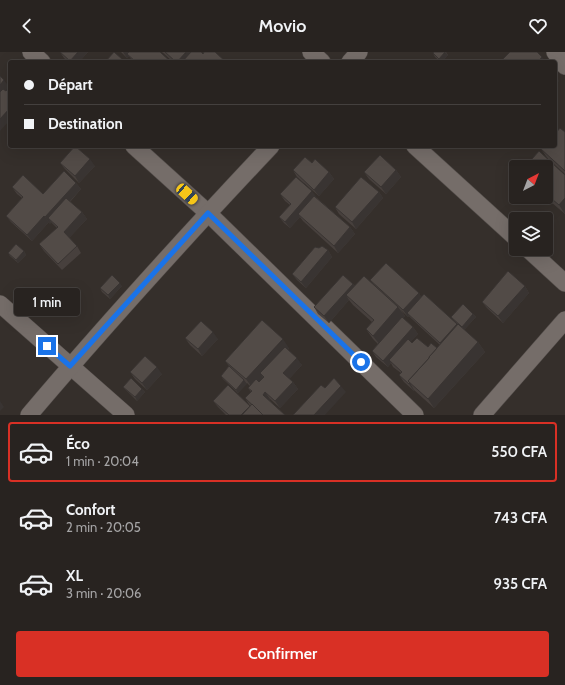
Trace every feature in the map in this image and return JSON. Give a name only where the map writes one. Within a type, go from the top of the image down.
[{"type":"street","points":[[31,52],[40,60]]},
{"type":"street","points":[[310,52],[320,60]]},
{"type":"street","points":[[352,60],[359,52]]},
{"type":"street","points":[[555,52],[565,66]]},
{"type":"street","points":[[136,148],[208,213],[415,415]]},
{"type":"street","points":[[29,415],[70,366],[208,213],[269,148]]},
{"type":"street","points":[[417,148],[509,232]]},
{"type":"street","points":[[536,256],[565,283]]},
{"type":"street","points":[[0,304],[126,415]]},
{"type":"street","points":[[482,415],[565,320]]},
{"type":"building","points":[[60,52],[78,52],[71,60]]},
{"type":"building","points":[[114,52],[122,59],[121,60],[107,60]]},
{"type":"building","points":[[129,52],[160,52],[169,60],[134,60],[127,54]]},
{"type":"building","points":[[165,52],[186,52],[179,60],[174,60]]},
{"type":"building","points":[[191,52],[201,52],[203,54],[204,52],[215,52],[224,60],[184,60]]},
{"type":"building","points":[[445,52],[439,59],[433,53]]},
{"type":"building","points":[[510,52],[537,52],[542,57],[540,60],[502,60]]},
{"type":"building","points":[[0,76],[4,80],[0,85]]},
{"type":"building","points":[[3,89],[6,91],[8,89],[8,110],[0,119],[0,92]]},
{"type":"building","points":[[560,128],[565,132],[565,171],[541,149],[557,148],[557,132]]},
{"type":"building","points":[[73,148],[77,148],[90,159],[75,176],[60,163]]},
{"type":"building","points":[[539,151],[549,160],[531,160]]},
{"type":"building","points":[[380,155],[396,170],[381,187],[364,172]]},
{"type":"building","points":[[305,157],[312,163],[315,159],[329,172],[314,190],[293,170]]},
{"type":"building","points":[[553,164],[565,175],[565,198],[559,205],[553,200]]},
{"type":"building","points":[[64,171],[76,183],[27,235],[6,216],[23,197],[12,187],[23,175],[43,194]]},
{"type":"building","points":[[296,177],[312,191],[285,222],[279,217],[291,204],[280,194]]},
{"type":"building","points":[[361,177],[379,192],[352,222],[335,207]]},
{"type":"building","points":[[314,196],[350,227],[334,246],[298,214]]},
{"type":"building","points":[[66,198],[82,212],[64,232],[77,246],[58,264],[39,244],[58,227],[48,218]]},
{"type":"building","points":[[16,244],[24,251],[16,260],[8,253]]},
{"type":"building","points":[[322,246],[328,250],[301,282],[292,274],[315,247],[319,248]]},
{"type":"building","points":[[386,263],[419,293],[403,310],[370,280]]},
{"type":"building","points":[[508,271],[525,286],[498,316],[482,302]]},
{"type":"building","points":[[112,275],[120,283],[108,295],[100,288]]},
{"type":"building","points":[[343,275],[353,284],[324,316],[314,307]]},
{"type":"building","points":[[364,276],[398,307],[373,336],[366,329],[374,320],[346,295]]},
{"type":"building","points":[[424,294],[457,324],[440,343],[407,313]]},
{"type":"building","points":[[463,304],[473,314],[462,327],[451,317]]},
{"type":"building","points":[[402,317],[413,327],[383,361],[372,351]]},
{"type":"building","points":[[262,320],[283,339],[246,379],[225,361]]},
{"type":"building","points":[[201,321],[213,332],[198,349],[185,338]]},
{"type":"building","points":[[458,324],[478,342],[428,399],[408,381]]},
{"type":"building","points":[[417,338],[428,347],[431,343],[437,348],[408,381],[410,383],[409,384],[399,375],[402,372],[389,360],[408,339],[412,343]]},
{"type":"building","points":[[285,347],[297,358],[283,373],[293,382],[275,401],[265,392],[263,395],[285,415],[263,415],[245,398],[252,391],[248,388],[256,379],[259,382],[264,377],[260,373]]},
{"type":"building","points":[[145,356],[157,367],[142,383],[130,372]]},
{"type":"building","points":[[229,366],[244,380],[236,390],[221,376]]},
{"type":"building","points":[[131,378],[142,389],[135,397],[123,387]]},
{"type":"building","points":[[334,378],[341,386],[314,415],[293,415],[321,385],[325,388]]},
{"type":"building","points":[[228,385],[250,406],[241,415],[229,415],[213,401]]},
{"type":"building","points":[[252,404],[263,415],[242,415]]},
{"type":"route","points":[[47,346],[70,366],[208,213],[361,362]]}]
